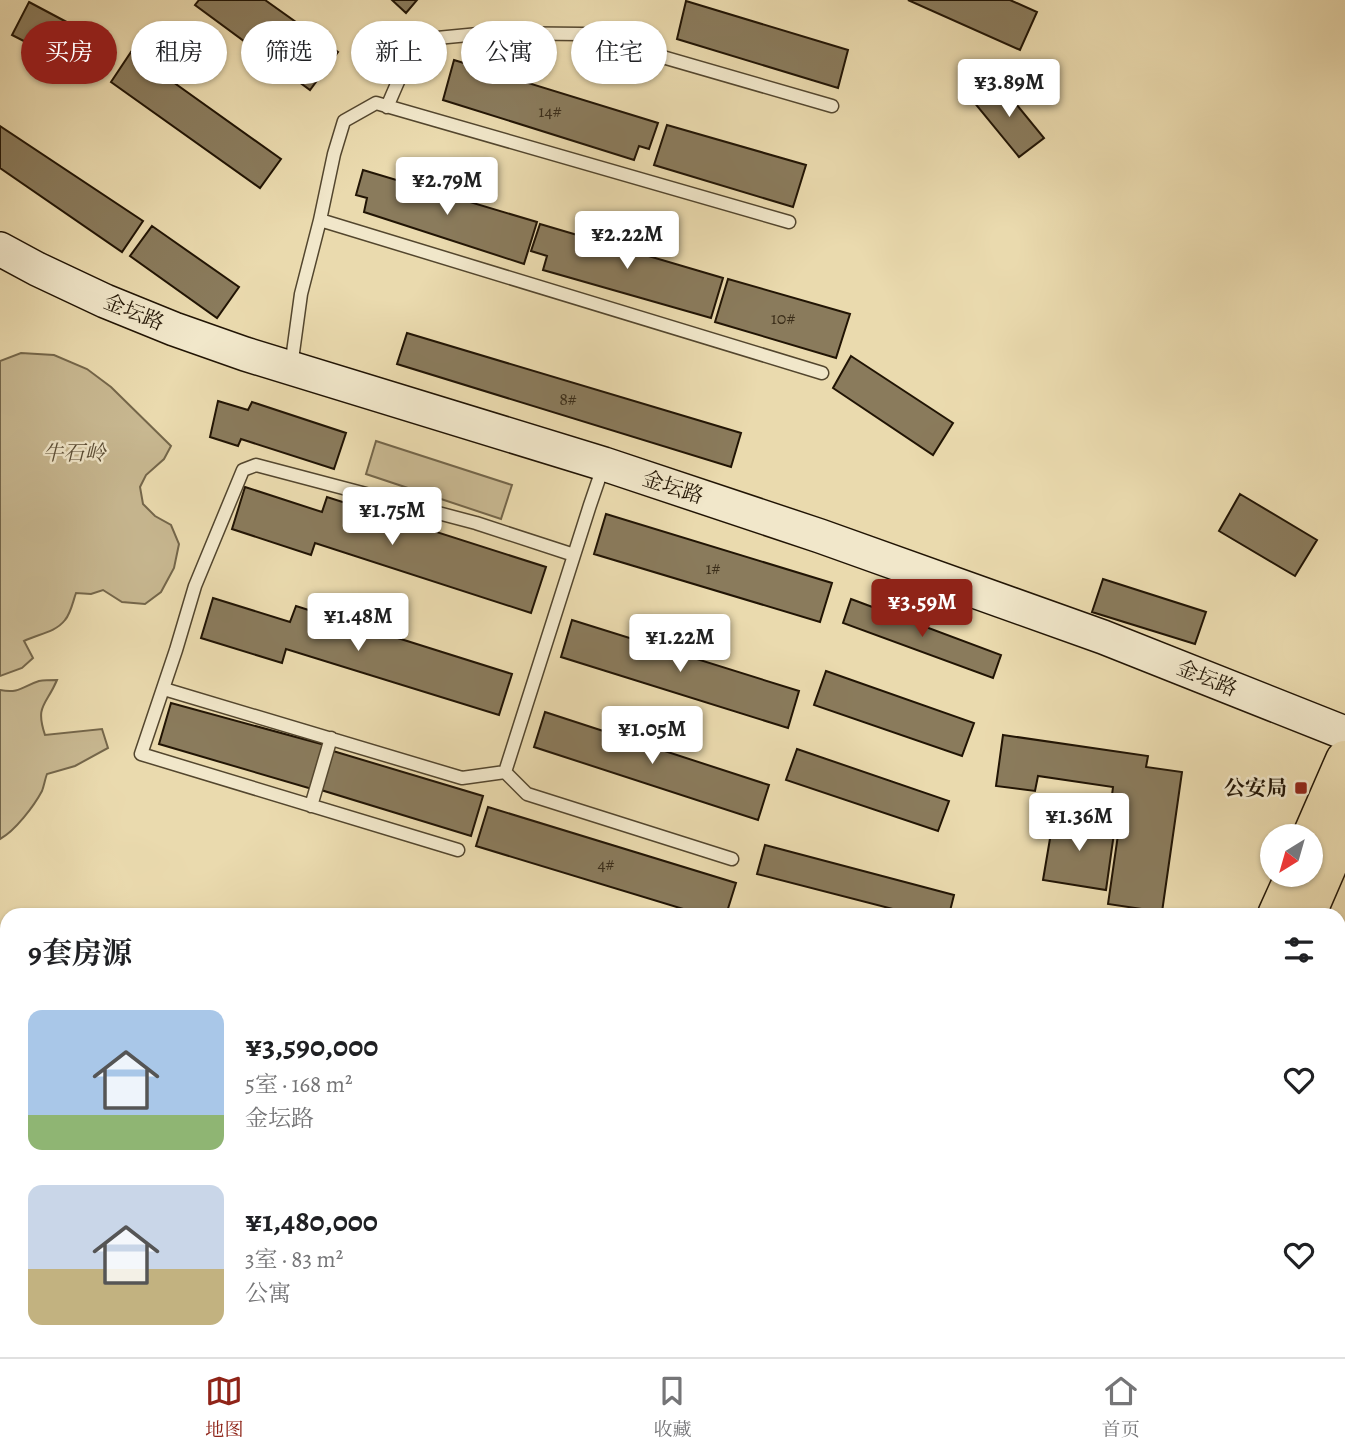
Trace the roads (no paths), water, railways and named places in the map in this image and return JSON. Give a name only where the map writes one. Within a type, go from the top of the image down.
[{"type":"main road","name":"金坛路","points":[[0,249],[37,269],[174,329],[233,350],[604,464],[820,536],[1090,633],[1345,733]]},
{"type":"main road","points":[[1317,824],[1345,760]]},
{"type":"main road","points":[[1309,908],[1345,825]]},
{"type":"main road","points":[[1280,908],[1290,887]]},
{"type":"lane","points":[[387,107],[416,40],[489,33],[583,34],[832,106]]},
{"type":"lane","points":[[291,368],[301,294],[344,121],[376,103],[789,222]]},
{"type":"lane","points":[[320,220],[822,373]]},
{"type":"lane","points":[[505,772],[604,464]]},
{"type":"lane","points":[[458,850],[141,754],[195,586],[243,471],[256,465],[476,523],[574,555]]},
{"type":"lane","points":[[164,689],[462,778],[505,772]]},
{"type":"lane","points":[[311,806],[331,738]]},
{"type":"lane","points":[[505,772],[527,794],[732,859]]},
{"type":"place","name":"公安局","points":[[1301,788]]},
{"type":"park label","name":"牛石岭","points":[[74,453]]}]
